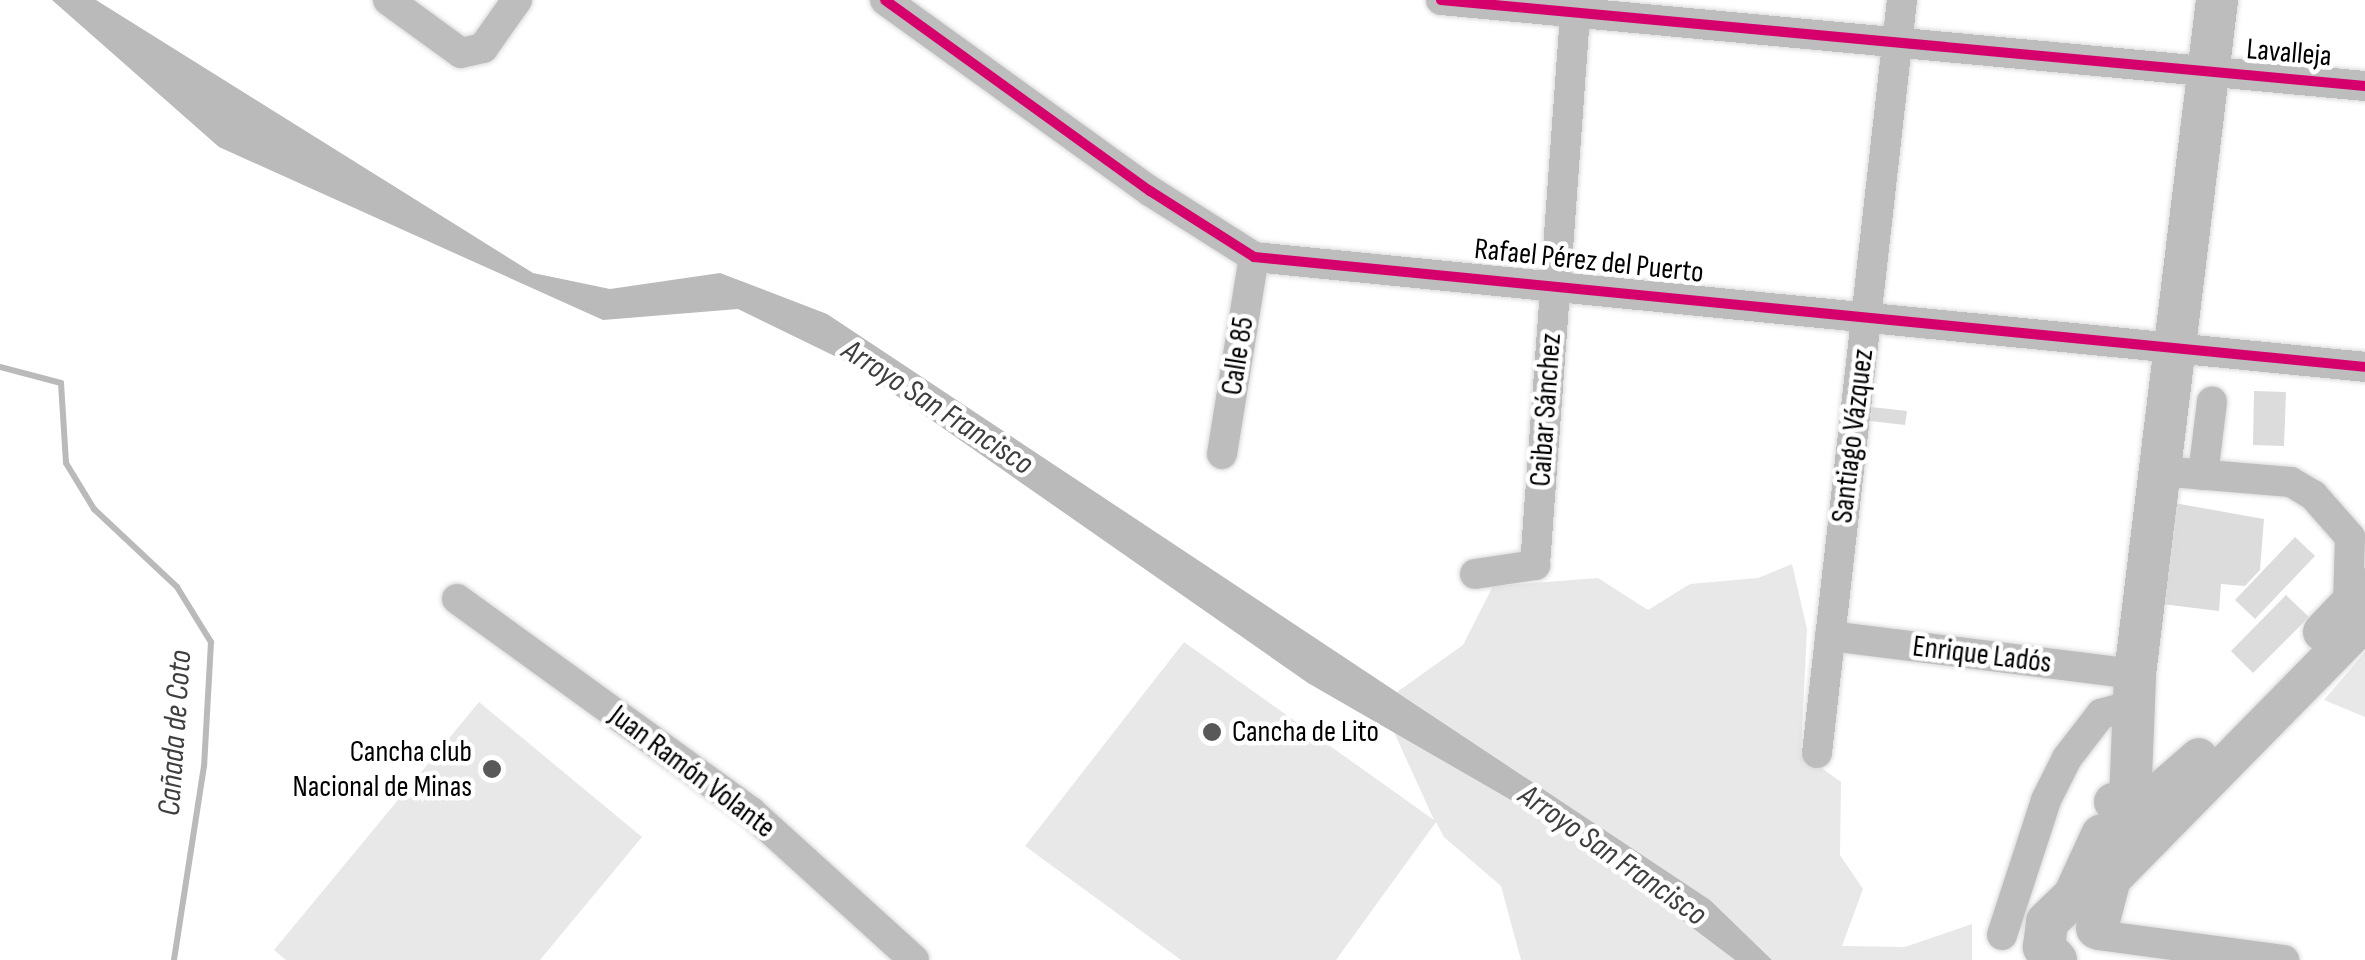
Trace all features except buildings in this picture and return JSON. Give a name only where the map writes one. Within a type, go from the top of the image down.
[{"type":"highway","points":[[2094,941],[2113,878],[2130,690],[2216,0]]},
{"type":"highway","points":[[2035,941],[2096,856],[2121,801]]},
{"type":"highway","points":[[2035,941],[2081,911],[2094,941]]},
{"type":"main road","points":[[2113,878],[2240,733],[2361,608]]},
{"type":"main road","points":[[2121,801],[2166,789],[2240,733]]},
{"type":"street","points":[[388,0],[461,52],[483,48],[517,0]]},
{"type":"street","name":"Rafael Pérez del Puerto","points":[[886,0],[1150,192],[1254,257],[1556,282],[2365,367]]},
{"type":"street","name":"Lavalleja","points":[[1440,0],[1898,46],[2365,86]]},
{"type":"street","name":"Santiago Vázquez","points":[[1817,753],[1902,0]]},
{"type":"street","name":"Caibar Sánchez","points":[[1476,574],[1535,565],[1575,15]]},
{"type":"street","name":"Calle 85","points":[[1222,454],[1254,257]]},
{"type":"street","points":[[2203,475],[2212,402]]},
{"type":"street","points":[[2159,471],[2291,482],[2313,495],[2350,538],[2361,608]]},
{"type":"street","name":"Juan Ramón Volante","points":[[457,599],[751,812],[914,960]]},
{"type":"street","name":"Enrique Ladós","points":[[1830,636],[2130,690]]},
{"type":"street","points":[[2035,941],[2046,800],[2067,758],[2101,714],[2130,690]]},
{"type":"street","points":[[2094,941],[2284,960]]},
{"type":"shaded area","points":[[1792,564],[1807,629],[1801,753],[1841,782],[1840,855],[1863,889],[1842,946],[1905,947],[1972,924],[1972,960],[1772,960],[1710,900],[1397,692],[1463,645],[1493,586],[1598,578],[1648,610],[1690,584],[1758,578]]},
{"type":"shaded area","name":"Cancha de Lito","points":[[1184,642],[1434,820],[1394,732],[1563,830],[1735,960],[1521,960],[1501,886],[1444,837],[1436,822],[1336,960],[1181,960],[1025,846]]},
{"type":"shaded area","points":[[2365,652],[2365,717],[2324,700]]},
{"type":"shaded area","name":"Cancha club Nacional de Minas","points":[[479,702],[642,837],[540,960],[286,960],[274,950]]},
{"type":"water","name":"Arroyo San Francisco","points":[[52,0],[96,0],[533,273],[610,289],[720,273],[827,314],[1710,900],[1772,960],[1735,960],[1563,830],[1308,683],[851,364],[738,309],[603,320],[219,147]]},
{"type":"waterway","name":"Cañada de Coto","points":[[0,367],[61,383],[66,463],[94,509],[177,587],[211,642],[204,766],[174,960]]},
{"type":"cycle path","points":[[885,0],[1150,191],[1254,257],[2365,367]]},
{"type":"cycle path","points":[[1441,0],[2365,86]]},
{"type":"place","name":"Cancha de Lito","points":[[1212,732]]},
{"type":"place","name":"Cancha club Nacional de Minas","points":[[492,769]]}]
